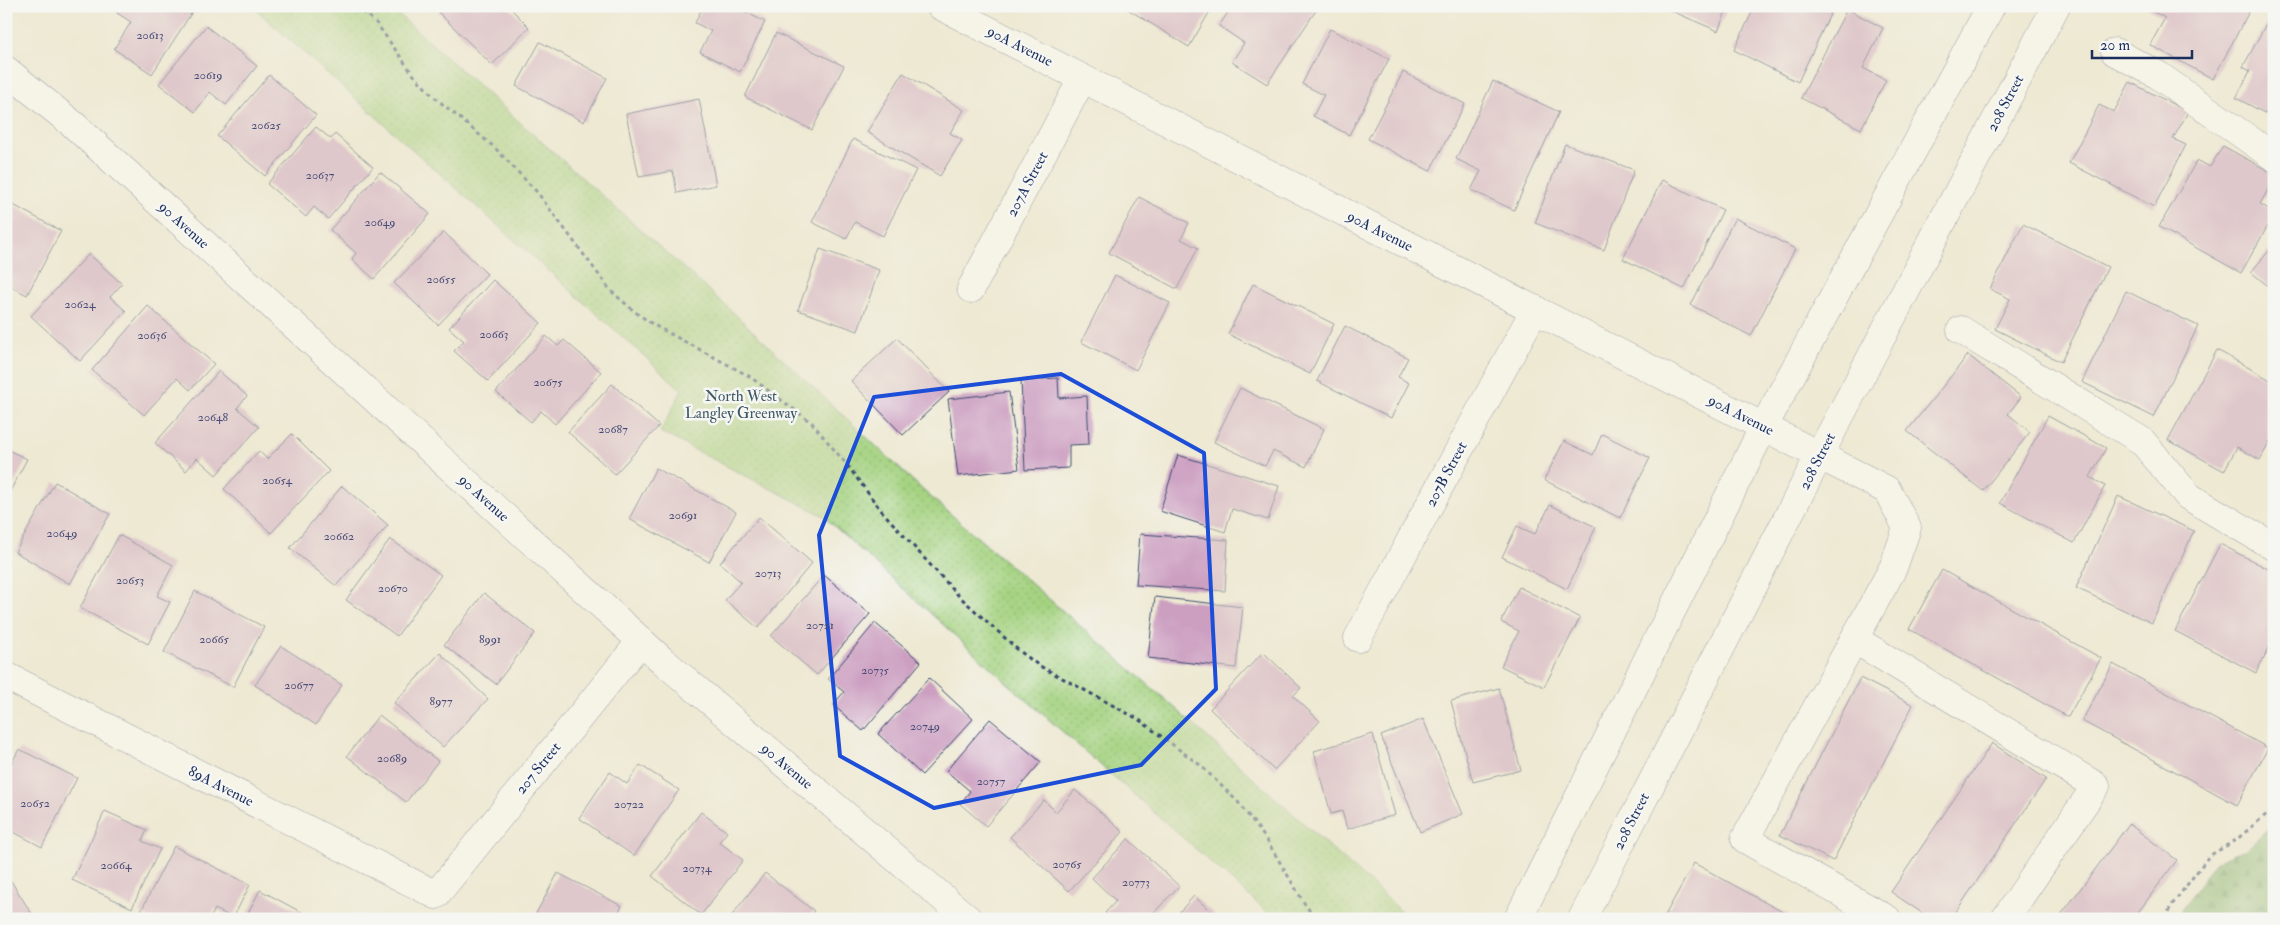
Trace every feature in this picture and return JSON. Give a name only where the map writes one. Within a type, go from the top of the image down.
[{"type":"street","name":"90A Avenue","points":[[941,6],[1820,454],[1887,490],[1907,528],[1893,568],[1745,839],[1888,919]]},
{"type":"street","points":[[1518,919],[1764,426],[1991,6]]},
{"type":"street","name":"208 Street","points":[[1582,919],[1820,454],[2056,6]]},
{"type":"street","points":[[2116,52],[2158,75],[2274,157]]},
{"type":"street","name":"90 Avenue","points":[[6,70],[83,133],[641,641],[968,919]]},
{"type":"street","name":"207A Street","points":[[971,289],[1082,79]]},
{"type":"street","name":"207B Street","points":[[1358,638],[1535,309]]},
{"type":"street","points":[[1962,330],[2142,441],[2188,496],[2274,547]]},
{"type":"street","points":[[1854,639],[2096,786],[2005,919]]},
{"type":"street","name":"207 Street","points":[[436,896],[641,641]]},
{"type":"street","name":"89A Avenue","points":[[6,676],[436,896]]},
{"type":"path","points":[[357,6],[376,24],[412,73],[433,96],[494,148],[537,192],[617,296],[652,324],[749,376],[812,423],[880,509],[924,558],[959,596],[1017,650],[1038,665],[1138,719],[1200,765],[1238,802],[1266,839],[1306,906],[1316,919]]},
{"type":"path","points":[[2165,919],[2171,906],[2209,856],[2236,840],[2274,808]]},
{"type":"highlighted area","points":[[1061,374],[1204,453],[1216,689],[1141,765],[934,808],[840,756],[819,535],[874,397]]},
{"type":"green space","name":"North West Langley Greenway","points":[[252,6],[389,6],[725,305],[925,492],[1166,700],[1410,919],[1275,919],[1012,687],[822,515],[660,432],[682,390]]},
{"type":"green space","points":[[2274,824],[2274,919],[2175,919],[2215,862],[2248,848]]},
{"type":"building","points":[[121,6],[196,6],[152,74],[114,49],[131,22],[117,13]]},
{"type":"building","points":[[443,6],[508,6],[529,27],[492,65],[438,12]]},
{"type":"building","points":[[703,6],[734,6],[765,22],[740,72],[700,52],[711,31],[695,23]]},
{"type":"building","points":[[1127,6],[1213,6],[1189,47],[1126,8]]},
{"type":"building","points":[[1232,6],[1319,6],[1267,84],[1232,62],[1244,43],[1219,26]]},
{"type":"building","points":[[1660,6],[1728,6],[1718,31]]},
{"type":"building","points":[[1755,6],[1834,6],[1798,82],[1734,50]]},
{"type":"building","points":[[2150,6],[2252,6],[2213,79],[2150,45],[2165,18],[2148,9]]},
{"type":"building","points":[[1847,9],[1883,28],[1863,68],[1886,80],[1861,129],[1801,98]]},
{"type":"building","points":[[2274,9],[2274,118],[2236,98],[2250,71],[2243,67]]},
{"type":"building","points":[[206,26],[257,66],[226,105],[210,92],[195,112],[159,84]]},
{"type":"building","points":[[1330,29],[1389,59],[1349,135],[1313,116],[1324,95],[1302,84]]},
{"type":"building","points":[[776,33],[844,66],[812,130],[745,97]]},
{"type":"building","points":[[540,42],[607,78],[584,122],[516,86]]},
{"type":"building","points":[[1403,72],[1465,104],[1430,171],[1368,139]]},
{"type":"building","points":[[903,73],[964,110],[950,133],[962,140],[940,176],[867,132]]},
{"type":"building","points":[[269,75],[316,115],[265,176],[217,136]]},
{"type":"building","points":[[1493,81],[1559,112],[1514,210],[1471,190],[1481,171],[1456,159]]},
{"type":"building","points":[[2130,82],[2188,112],[2173,139],[2186,145],[2154,207],[2069,163],[2099,105],[2114,112]]},
{"type":"building","points":[[699,99],[716,185],[677,193],[673,171],[639,177],[626,114]]},
{"type":"building","points":[[316,127],[331,139],[335,134],[373,167],[328,219],[314,207],[306,217],[267,184]]},
{"type":"building","points":[[853,139],[916,170],[883,236],[855,222],[846,239],[812,222]]},
{"type":"building","points":[[1565,144],[1634,170],[1604,250],[1535,223]]},
{"type":"building","points":[[2223,146],[2274,174],[2274,179],[2260,204],[2274,212],[2274,215],[2241,273],[2159,227],[2197,160],[2210,167]]},
{"type":"building","points":[[380,172],[430,214],[374,279],[352,259],[356,253],[330,230]]},
{"type":"building","points":[[1662,180],[1723,210],[1684,289],[1623,259]]},
{"type":"building","points":[[1139,197],[1189,223],[1181,239],[1198,248],[1177,289],[1109,253]]},
{"type":"building","points":[[6,201],[61,231],[27,295],[6,284]]},
{"type":"building","points":[[1735,218],[1795,249],[1751,336],[1691,305]]},
{"type":"building","points":[[2023,224],[2108,267],[2061,362],[1995,329],[2010,299],[1990,289]]},
{"type":"building","points":[[444,232],[487,274],[438,325],[394,283]]},
{"type":"building","points":[[2274,245],[2274,291],[2251,272]]},
{"type":"building","points":[[820,249],[879,270],[858,331],[798,310]]},
{"type":"building","points":[[89,254],[122,284],[110,297],[126,311],[80,361],[31,316]]},
{"type":"building","points":[[1115,275],[1170,303],[1136,370],[1081,342]]},
{"type":"building","points":[[493,280],[541,323],[488,381],[454,351],[464,341],[449,328]]},
{"type":"building","points":[[1253,284],[1334,324],[1310,374],[1228,334]]},
{"type":"building","points":[[2126,291],[2198,326],[2154,417],[2082,382]]},
{"type":"building","points":[[148,306],[214,364],[190,390],[177,378],[144,415],[92,370]]},
{"type":"building","points":[[1345,326],[1408,358],[1398,377],[1409,383],[1391,418],[1317,381]]},
{"type":"building","points":[[546,336],[558,346],[564,340],[601,372],[555,424],[541,411],[531,422],[496,392]]},
{"type":"building","points":[[897,338],[949,392],[903,435],[851,381]]},
{"type":"building","points":[[2217,350],[2274,382],[2274,434],[2260,460],[2237,447],[2224,471],[2168,440]]},
{"type":"building","points":[[1968,355],[2021,397],[2008,414],[2030,432],[1983,491],[1907,431]]},
{"type":"building","points":[[219,371],[247,396],[237,408],[259,427],[216,475],[197,458],[186,471],[155,443]]},
{"type":"building","points":[[1058,378],[1059,398],[1087,396],[1089,444],[1069,445],[1069,468],[1025,470],[1021,380]]},
{"type":"building","points":[[612,384],[659,426],[615,474],[568,432]]},
{"type":"building","points":[[1240,388],[1324,429],[1306,467],[1273,451],[1265,466],[1214,442]]},
{"type":"building","points":[[1009,392],[1019,469],[958,476],[948,399]]},
{"type":"building","points":[[2048,416],[2106,448],[2090,477],[2105,486],[2074,543],[2000,503]]},
{"type":"building","points":[[292,434],[329,471],[271,533],[224,489],[259,451],[267,459]]},
{"type":"building","points":[[1602,434],[1650,458],[1620,518],[1544,480],[1564,441],[1593,455]]},
{"type":"building","points":[[6,449],[27,459],[6,499]]},
{"type":"building","points":[[1178,455],[1279,486],[1268,520],[1232,509],[1225,532],[1160,511]]},
{"type":"building","points":[[656,468],[736,512],[709,562],[629,519]]},
{"type":"building","points":[[55,482],[110,514],[70,584],[15,552]]},
{"type":"building","points":[[342,486],[388,525],[336,586],[290,548]]},
{"type":"building","points":[[2118,496],[2194,531],[2152,623],[2076,588]]},
{"type":"building","points":[[1550,505],[1596,527],[1567,589],[1502,557],[1517,526],[1535,534]]},
{"type":"building","points":[[759,517],[812,563],[758,628],[725,600],[741,582],[720,563]]},
{"type":"building","points":[[1140,534],[1228,540],[1225,591],[1136,585]]},
{"type":"building","points":[[119,535],[173,565],[157,596],[170,602],[148,644],[80,608]]},
{"type":"building","points":[[390,539],[441,575],[397,636],[346,600]]},
{"type":"building","points":[[2220,544],[2274,572],[2274,638],[2256,673],[2175,631]]},
{"type":"building","points":[[1942,570],[2101,658],[2068,717],[1909,629]]},
{"type":"building","points":[[824,575],[870,614],[817,675],[771,636]]},
{"type":"building","points":[[1519,587],[1580,618],[1544,687],[1501,666],[1519,631],[1501,622]]},
{"type":"building","points":[[195,591],[264,627],[233,687],[164,652]]},
{"type":"building","points":[[484,593],[535,633],[496,684],[444,645]]},
{"type":"building","points":[[1155,597],[1243,607],[1236,668],[1148,658]]},
{"type":"building","points":[[875,623],[921,662],[863,731],[833,705],[844,692],[828,679]]},
{"type":"building","points":[[281,646],[342,685],[316,725],[255,685]]},
{"type":"building","points":[[1263,652],[1301,688],[1293,696],[1320,721],[1274,770],[1210,709]]},
{"type":"building","points":[[440,653],[488,699],[443,747],[394,703]]},
{"type":"building","points":[[2113,664],[2268,748],[2237,805],[2082,721]]},
{"type":"building","points":[[929,678],[973,719],[922,775],[878,734]]},
{"type":"building","points":[[1860,678],[1913,705],[1833,861],[1780,835]]},
{"type":"building","points":[[1499,688],[1521,770],[1473,782],[1451,701]]},
{"type":"building","points":[[379,715],[438,761],[406,802],[347,756]]},
{"type":"building","points":[[990,719],[1041,762],[986,826],[960,804],[970,791],[946,771]]},
{"type":"building","points":[[1423,719],[1463,814],[1420,832],[1381,736]]},
{"type":"building","points":[[1373,734],[1395,815],[1347,829],[1342,811],[1331,814],[1314,751]]},
{"type":"building","points":[[1992,743],[2046,779],[1951,919],[1931,919],[1891,892]]},
{"type":"building","points":[[19,749],[77,778],[42,847],[6,828],[6,774]]},
{"type":"building","points":[[640,765],[679,790],[634,856],[579,818],[610,772],[627,784]]},
{"type":"building","points":[[1075,790],[1123,832],[1069,891],[1010,837],[1044,800],[1056,812]]},
{"type":"building","points":[[105,811],[147,830],[142,841],[160,849],[132,908],[72,880]]},
{"type":"building","points":[[701,812],[727,832],[719,842],[743,860],[701,915],[652,876]]},
{"type":"building","points":[[2129,824],[2177,860],[2133,919],[2058,919]]},
{"type":"building","points":[[1128,839],[1179,886],[1148,919],[1111,919],[1105,913],[1116,901],[1092,878]]},
{"type":"building","points":[[174,846],[250,885],[233,918],[215,909],[210,919],[152,919],[140,913]]},
{"type":"building","points":[[1694,863],[1768,904],[1796,919],[1663,919]]},
{"type":"building","points":[[6,873],[35,919],[6,919]]},
{"type":"building","points":[[558,873],[622,906],[615,919],[533,919]]},
{"type":"building","points":[[765,873],[814,911],[808,919],[729,919]]},
{"type":"building","points":[[260,890],[314,919],[245,919]]},
{"type":"building","points":[[1194,896],[1219,919],[1173,919]]}]
